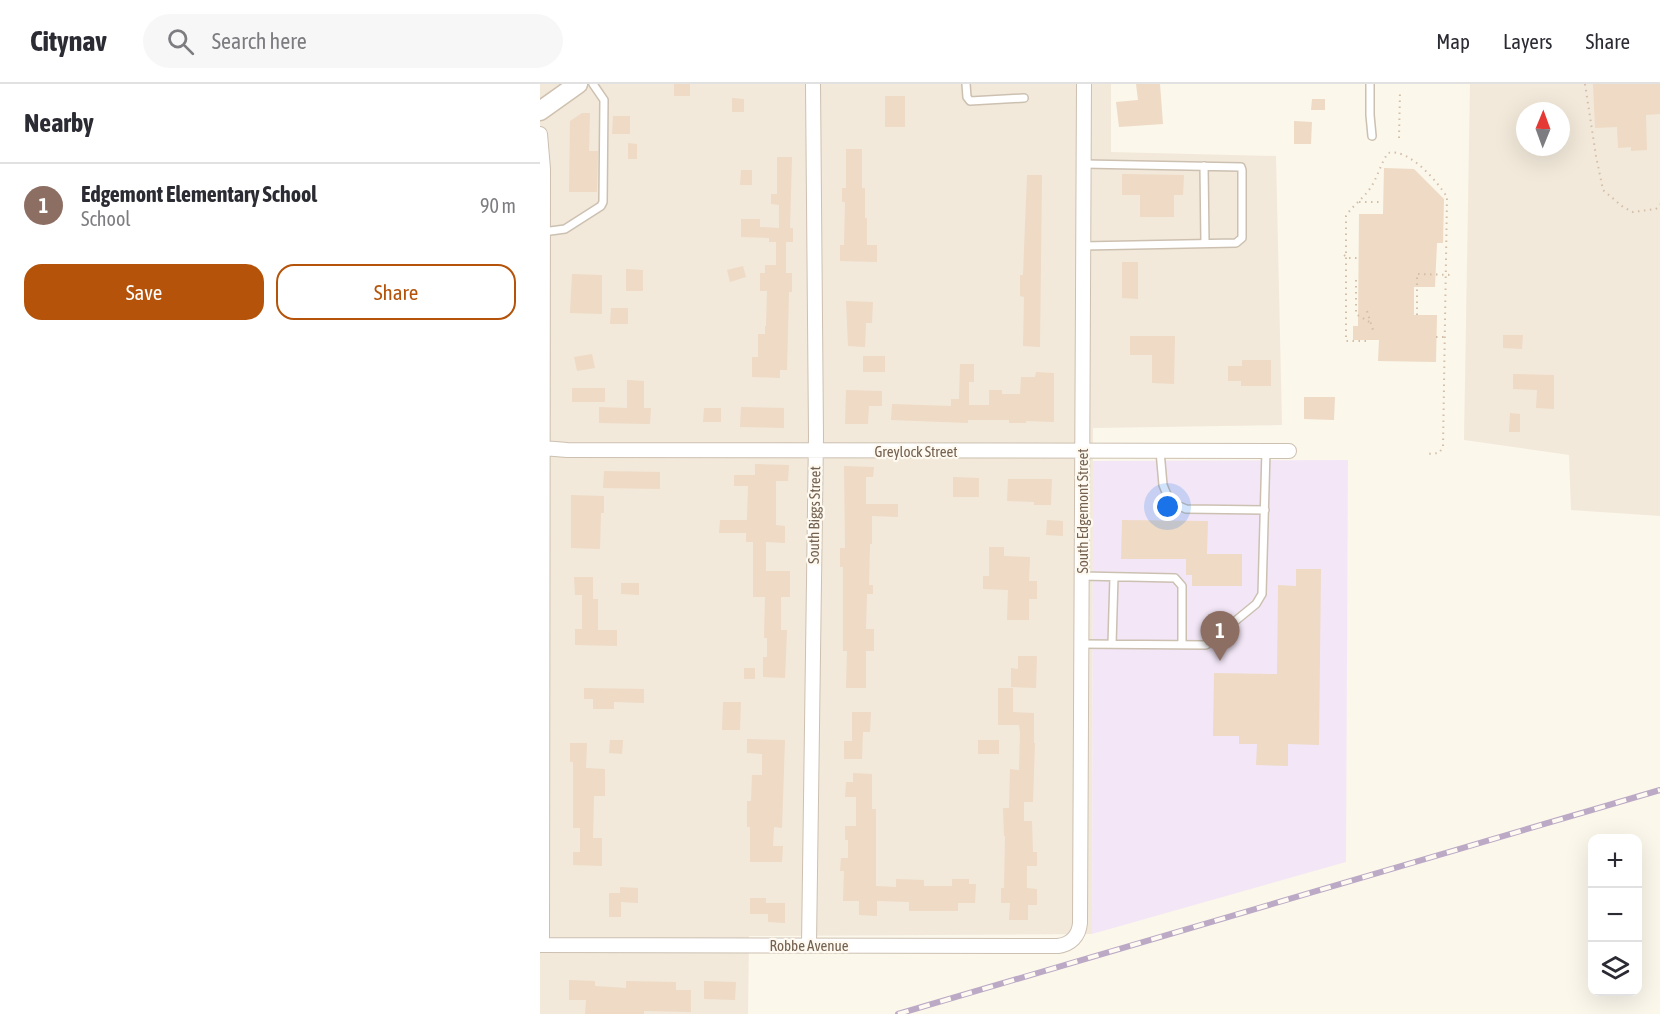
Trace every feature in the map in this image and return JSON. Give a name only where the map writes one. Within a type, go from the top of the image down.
[{"type":"main road","points":[[540,111],[578,84]]},
{"type":"street","name":"South Biggs Street","points":[[809,945],[816,424],[813,84]]},
{"type":"street","name":"South Edgemont Street","points":[[1075,937],[1080,928],[1084,84]]},
{"type":"street","points":[[540,134],[543,169],[541,945]]},
{"type":"street","name":"Greylock Street","points":[[543,448],[815,451],[1289,451]]},
{"type":"street","name":"Robbe Avenue","points":[[541,945],[1058,946],[1069,943],[1075,937]]},
{"type":"lane","points":[[543,232],[565,229],[601,206],[603,202],[604,100],[593,84]]},
{"type":"lane","points":[[966,84],[967,97],[970,101],[1024,98]]},
{"type":"lane","points":[[1370,84],[1372,136]]},
{"type":"lane","points":[[1083,246],[1236,243],[1242,238],[1241,167],[1084,164]]},
{"type":"lane","points":[[1204,166],[1205,243]]},
{"type":"lane","points":[[1160,451],[1163,485],[1170,501],[1186,509],[1265,510]]},
{"type":"lane","points":[[1082,644],[1206,645],[1256,604],[1262,594],[1266,451]]},
{"type":"lane","points":[[1082,576],[1175,578],[1182,586],[1182,645]]},
{"type":"lane","points":[[1112,644],[1114,577]]},
{"type":"path","points":[[1585,84],[1603,190],[1623,207],[1633,212],[1656,209],[1660,204]]},
{"type":"path","points":[[1399,138],[1400,91]]},
{"type":"path","points":[[1366,341],[1346,341],[1346,216],[1370,190],[1384,158],[1388,153],[1396,152],[1407,156],[1421,167],[1447,197],[1443,447],[1439,453],[1427,454]]},
{"type":"path","points":[[1359,202],[1383,202]]},
{"type":"path","points":[[1345,256],[1359,258]]},
{"type":"path","points":[[1417,315],[1417,274],[1454,274]]},
{"type":"path","points":[[1356,280],[1356,314],[1371,323]]},
{"type":"path","points":[[1367,311],[1373,330]]},
{"type":"path","points":[[1436,337],[1445,337]]},
{"type":"shaded area","points":[[540,84],[1111,84],[1111,152],[1276,156],[1282,425],[1093,428],[1092,934],[749,936],[748,1014],[540,1014]]},
{"type":"shaded area","points":[[1470,84],[1660,84],[1660,516],[1571,510],[1569,455],[1464,440]]},
{"type":"shaded area","points":[[1348,460],[1346,862],[1092,934],[1093,461]]},
{"type":"building","points":[[674,84],[690,84],[690,96],[674,96]]},
{"type":"building","points":[[1136,84],[1160,84],[1163,124],[1119,127],[1116,102],[1138,100]]},
{"type":"building","points":[[1593,84],[1660,84],[1660,114],[1646,115],[1647,150],[1631,151],[1631,147],[1618,148],[1617,127],[1595,128]]},
{"type":"building","points":[[885,96],[905,96],[905,127],[885,127]]},
{"type":"building","points":[[732,98],[744,99],[744,112],[732,112]]},
{"type":"building","points":[[1312,99],[1325,99],[1325,110],[1311,110]]},
{"type":"building","points":[[582,113],[590,113],[589,151],[598,151],[597,192],[569,192],[570,121]]},
{"type":"building","points":[[613,116],[630,116],[630,134],[612,134]]},
{"type":"building","points":[[1294,121],[1312,122],[1311,144],[1294,144]]},
{"type":"building","points":[[628,143],[637,144],[637,159],[628,159]]},
{"type":"building","points":[[846,149],[862,149],[862,188],[865,188],[867,245],[877,245],[877,262],[840,261],[840,245],[844,245],[845,202],[842,202],[842,188],[846,188]]},
{"type":"building","points":[[777,157],[792,157],[790,228],[793,228],[793,242],[786,242],[786,273],[792,273],[792,292],[789,292],[787,370],[780,370],[780,378],[752,377],[752,357],[758,357],[758,334],[765,334],[766,326],[767,291],[760,291],[760,273],[765,273],[765,265],[776,265],[776,242],[769,242],[769,238],[741,237],[741,219],[760,219],[760,227],[779,228],[779,205],[771,204],[771,194],[777,194]]},
{"type":"building","points":[[1384,168],[1414,169],[1444,199],[1443,243],[1437,243],[1435,287],[1414,287],[1414,315],[1437,315],[1436,362],[1378,361],[1379,340],[1353,340],[1353,326],[1358,326],[1359,214],[1383,214]]},
{"type":"building","points":[[741,170],[752,170],[752,185],[740,185]]},
{"type":"building","points":[[1122,174],[1184,175],[1183,195],[1174,195],[1174,217],[1140,217],[1140,195],[1122,195]]},
{"type":"building","points":[[1027,175],[1042,175],[1040,347],[1023,346],[1024,297],[1020,296],[1020,275],[1023,275]]},
{"type":"building","points":[[1122,262],[1138,262],[1138,299],[1122,298]]},
{"type":"building","points":[[743,266],[746,277],[730,282],[727,270]]},
{"type":"building","points":[[626,269],[643,270],[643,291],[626,291]]},
{"type":"building","points":[[572,274],[602,275],[602,314],[570,313]]},
{"type":"building","points":[[846,301],[873,302],[872,323],[866,323],[865,347],[848,346]]},
{"type":"building","points":[[611,308],[628,308],[628,324],[610,324]]},
{"type":"building","points":[[1503,335],[1523,335],[1522,349],[1503,348]]},
{"type":"building","points":[[1130,336],[1175,336],[1174,384],[1152,383],[1152,355],[1130,355]]},
{"type":"building","points":[[592,354],[595,368],[577,371],[574,357]]},
{"type":"building","points":[[863,356],[885,356],[885,372],[863,372]]},
{"type":"building","points":[[1242,360],[1271,360],[1271,386],[1241,386],[1241,381],[1228,381],[1228,366],[1242,366]]},
{"type":"building","points":[[960,364],[974,364],[974,382],[969,382],[969,405],[989,405],[989,390],[1002,390],[1002,394],[1020,394],[1021,377],[1035,377],[1036,372],[1054,373],[1054,422],[1009,423],[1009,420],[968,420],[968,423],[891,420],[892,404],[951,406],[951,399],[959,399]]},
{"type":"building","points":[[1513,374],[1554,375],[1554,409],[1536,408],[1537,390],[1513,389]]},
{"type":"building","points":[[627,380],[644,381],[644,408],[651,408],[650,424],[599,423],[599,407],[627,408]]},
{"type":"building","points":[[572,388],[605,388],[605,402],[572,402]]},
{"type":"building","points":[[846,390],[882,391],[882,406],[869,406],[868,424],[845,424]]},
{"type":"building","points":[[1304,397],[1335,397],[1334,420],[1304,419]]},
{"type":"building","points":[[741,407],[784,408],[784,428],[740,427]]},
{"type":"building","points":[[704,408],[721,408],[721,422],[703,422]]},
{"type":"building","points":[[1510,413],[1520,414],[1520,432],[1509,432]]},
{"type":"building","points":[[755,464],[789,465],[788,481],[776,481],[776,525],[785,526],[785,543],[766,542],[766,571],[790,571],[790,597],[781,597],[781,630],[787,630],[785,678],[763,677],[763,657],[767,657],[767,638],[764,638],[765,597],[753,597],[753,542],[746,542],[746,533],[719,533],[720,520],[747,520],[748,486],[734,486],[734,475],[755,475]]},
{"type":"building","points":[[844,466],[874,467],[873,477],[866,477],[866,504],[898,504],[898,517],[872,516],[869,585],[873,585],[873,594],[867,594],[866,629],[874,629],[874,651],[866,651],[866,688],[846,688],[847,651],[843,651],[843,567],[840,567],[840,548],[845,548]]},
{"type":"building","points":[[604,471],[660,472],[660,489],[603,488]]},
{"type":"building","points":[[953,477],[979,478],[979,497],[953,497]]},
{"type":"building","points":[[1008,479],[1052,479],[1051,505],[1007,501]]},
{"type":"building","points":[[571,495],[604,496],[600,549],[571,548]]},
{"type":"building","points":[[1047,520],[1063,521],[1063,536],[1046,535]]},
{"type":"building","points":[[1122,520],[1208,521],[1207,554],[1242,554],[1242,586],[1192,586],[1192,575],[1186,575],[1186,559],[1121,559]]},
{"type":"building","points":[[989,547],[1004,547],[1004,556],[1030,557],[1029,581],[1037,581],[1037,599],[1029,599],[1029,620],[1007,620],[1008,590],[983,589],[983,576],[989,576]]},
{"type":"building","points":[[1296,569],[1321,569],[1319,745],[1288,744],[1288,766],[1256,765],[1257,744],[1239,744],[1239,736],[1213,736],[1214,673],[1277,674],[1278,585],[1296,586]]},
{"type":"building","points":[[574,577],[593,577],[593,599],[598,599],[598,630],[617,630],[617,646],[575,645],[575,629],[582,629],[582,595],[575,595]]},
{"type":"building","points":[[621,583],[639,583],[639,595],[621,594]]},
{"type":"building","points":[[1018,656],[1037,656],[1036,688],[1011,687],[1011,668],[1018,669]]},
{"type":"building","points":[[744,668],[755,668],[755,679],[744,679]]},
{"type":"building","points":[[584,688],[644,689],[644,703],[614,702],[614,709],[593,709],[593,699],[584,699]]},
{"type":"building","points":[[998,688],[1013,688],[1013,712],[1034,713],[1033,802],[1024,802],[1024,821],[1032,821],[1033,852],[1037,852],[1037,866],[1027,866],[1027,888],[1037,889],[1037,905],[1028,905],[1028,920],[1009,920],[1010,903],[1001,903],[1001,888],[1004,888],[1003,808],[1009,808],[1010,769],[1019,770],[1020,733],[1019,725],[998,725]]},
{"type":"building","points":[[723,702],[741,702],[740,730],[722,730]]},
{"type":"building","points":[[852,712],[871,712],[870,732],[863,732],[862,759],[844,759],[844,741],[852,741]]},
{"type":"building","points":[[747,739],[785,740],[782,828],[774,827],[773,846],[783,846],[782,862],[750,862],[747,801],[751,801],[752,775],[762,775],[762,754],[747,753]]},
{"type":"building","points":[[610,740],[623,740],[622,754],[609,753]]},
{"type":"building","points":[[978,740],[999,740],[999,754],[978,754]]},
{"type":"building","points":[[570,743],[587,743],[586,768],[605,769],[605,796],[594,796],[593,838],[602,838],[602,866],[573,865],[573,852],[580,852],[580,828],[573,828],[573,762],[570,762]]},
{"type":"building","points":[[853,773],[872,774],[872,809],[876,809],[876,886],[896,887],[896,879],[924,880],[924,886],[952,886],[952,879],[969,879],[969,884],[976,884],[975,903],[958,903],[958,911],[909,911],[909,902],[877,901],[877,916],[859,915],[859,901],[843,901],[844,871],[840,871],[841,858],[848,858],[845,826],[856,826],[856,797],[845,797],[846,782],[853,782]]},
{"type":"building","points":[[620,887],[638,888],[638,903],[621,902],[621,917],[609,917],[609,893],[620,893]]},
{"type":"building","points":[[750,898],[766,898],[766,903],[785,903],[785,923],[768,922],[768,914],[750,914]]},
{"type":"building","points":[[569,980],[595,981],[595,986],[626,988],[626,981],[676,982],[676,990],[691,990],[691,1012],[644,1011],[644,1014],[585,1014],[586,1000],[569,1000]]},
{"type":"building","points":[[704,981],[736,982],[735,1000],[704,999]]},
{"type":"railway","points":[[898,1014],[1660,790]]},
{"type":"place","name":"Edgemont Elementary School","points":[[1220,661]]}]
